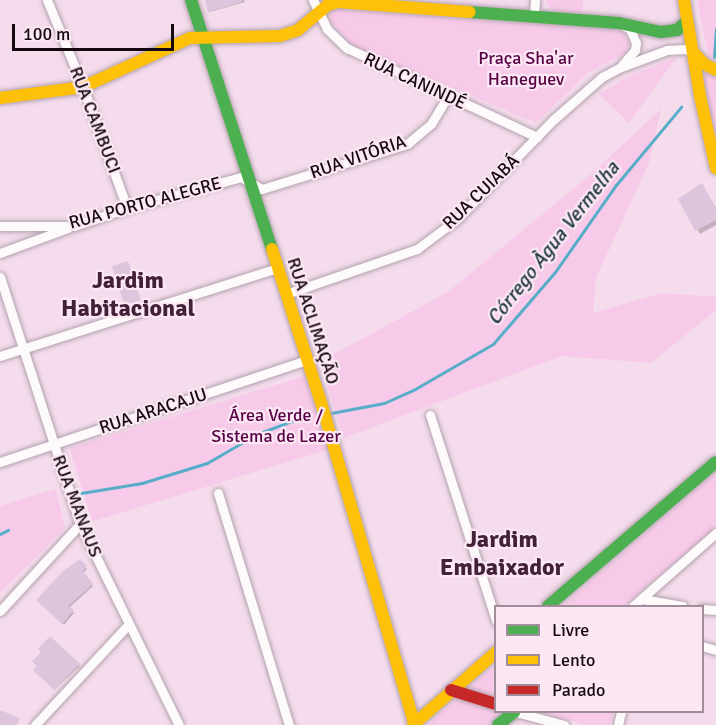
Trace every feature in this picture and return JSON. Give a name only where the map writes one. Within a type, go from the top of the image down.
[{"type":"street","name":"RUA CAMBUCI","points":[[46,0],[83,87],[127,208]]},
{"type":"street","name":"RUA ACLIMAÇÃO","points":[[191,0],[286,294],[414,724]]},
{"type":"street","name":"RUA CANINDÉ","points":[[314,0],[327,29],[347,48],[447,97],[537,137]]},
{"type":"street","points":[[534,15],[535,0]]},
{"type":"street","points":[[684,0],[708,138],[716,168]]},
{"type":"street","points":[[0,98],[83,87],[190,38],[280,36],[298,30],[328,5],[338,2],[534,15],[619,23],[670,32],[683,27],[687,21]]},
{"type":"street","name":"RUA CUIABÁ","points":[[619,23],[630,29],[636,43],[630,57],[621,67]]},
{"type":"street","name":"RUA CUIABÁ","points":[[286,294],[417,249],[457,219],[588,88],[621,67],[667,50],[685,49],[693,52]]},
{"type":"street","points":[[693,52],[716,70]]},
{"type":"street","name":"RUA VITÓRIA","points":[[252,184],[262,189],[407,144],[430,124],[447,97]]},
{"type":"street","name":"RUA PORTO ALEGRE","points":[[0,226],[74,226],[127,208],[241,177],[252,184]]},
{"type":"street","points":[[0,253],[74,226]]},
{"type":"street","points":[[0,356],[277,268]]},
{"type":"street","name":"RUA MANAUS","points":[[0,277],[80,524],[179,725]]},
{"type":"street","name":"RUA ARACAJU","points":[[0,462],[306,360]]},
{"type":"street","points":[[430,415],[494,618]]},
{"type":"street","points":[[549,605],[716,462]]},
{"type":"street","points":[[218,493],[289,725]]},
{"type":"street","points":[[0,611],[80,524]]},
{"type":"street","points":[[641,603],[716,533]]},
{"type":"street","points":[[659,603],[662,582]]},
{"type":"street","points":[[641,603],[674,605]]},
{"type":"street","points":[[35,725],[129,624]]},
{"type":"street","points":[[414,724],[494,653]]},
{"type":"street","points":[[451,690],[494,704]]},
{"type":"street","points":[[498,725],[513,713]]},
{"type":"street","points":[[522,713],[564,725]]},
{"type":"green space","points":[[546,0],[583,0],[582,13],[555,12]]},
{"type":"green space","points":[[697,0],[716,0],[716,62],[708,54]]},
{"type":"green space","name":"Praça Sha'ar Haneguev","points":[[333,9],[621,30],[630,44],[626,53],[589,72],[536,123],[352,45],[330,21],[329,13]]},
{"type":"green space","points":[[677,57],[629,123],[599,94],[630,76]]},
{"type":"green space","points":[[703,73],[716,76],[716,137],[715,137]]},
{"type":"green space","points":[[661,109],[649,163],[596,278],[593,313],[662,293],[716,297],[716,310],[651,363],[562,356],[344,438],[320,362],[448,292],[590,175]]},
{"type":"green space","name":"Área Verde / Sistema de Lazer","points":[[305,376],[328,450],[92,522],[70,448]]},
{"type":"green space","points":[[716,472],[716,526],[625,605],[564,605]]},
{"type":"green space","points":[[56,489],[65,528],[0,593],[0,506]]},
{"type":"green space","points":[[494,666],[494,713],[503,713],[489,725],[427,725]]},
{"type":"green space","points":[[541,713],[613,713],[610,725],[586,725]]},
{"type":"building","points":[[205,0],[242,0],[242,2],[208,12]]},
{"type":"building","points":[[702,183],[716,209],[716,220],[695,231],[678,199]]},
{"type":"building","points":[[128,261],[141,300],[125,305],[112,266]]},
{"type":"building","points":[[80,559],[87,566],[83,571],[93,584],[68,606],[74,610],[62,624],[36,600],[62,572]]},
{"type":"building","points":[[50,636],[80,664],[54,690],[33,670],[37,666],[32,661],[41,652],[38,649]]},
{"type":"building","points":[[0,710],[20,718],[17,725],[0,725]]},
{"type":"waterway","name":"Córrego Àgua Vermelha","points":[[714,57],[716,29]]},
{"type":"waterway","name":"Córrego Àgua Vermelha","points":[[331,413],[384,403],[415,389],[493,344],[555,272],[616,185],[681,107]]},
{"type":"waterway","name":"Córrego Àgua Vermelha","points":[[81,493],[142,483],[207,463],[257,434],[302,417]]},
{"type":"waterway","name":"Córrego Àgua Vermelha","points":[[0,534],[8,530]]},
{"type":"traffic: fast","points":[[191,0],[272,249]]},
{"type":"traffic: fast","points":[[470,12],[619,23],[661,32],[677,30],[687,21]]},
{"type":"traffic: fast","points":[[549,605],[716,462]]},
{"type":"traffic: fast","points":[[498,725],[513,713]]},
{"type":"traffic: slow","points":[[684,0],[700,96],[716,168]]},
{"type":"traffic: slow","points":[[0,98],[83,87],[190,38],[280,36],[298,30],[328,5],[338,2],[470,12]]},
{"type":"traffic: slow","points":[[693,52],[704,64],[716,70]]},
{"type":"traffic: slow","points":[[272,249],[320,399],[415,725]]},
{"type":"traffic: slow","points":[[413,725],[494,654]]},
{"type":"traffic: jam","points":[[451,690],[494,703]]},
{"type":"district","name":"Jardim Habitacional","points":[[128,295]]},
{"type":"district","name":"Jardim Embaixador","points":[[502,554]]}]
